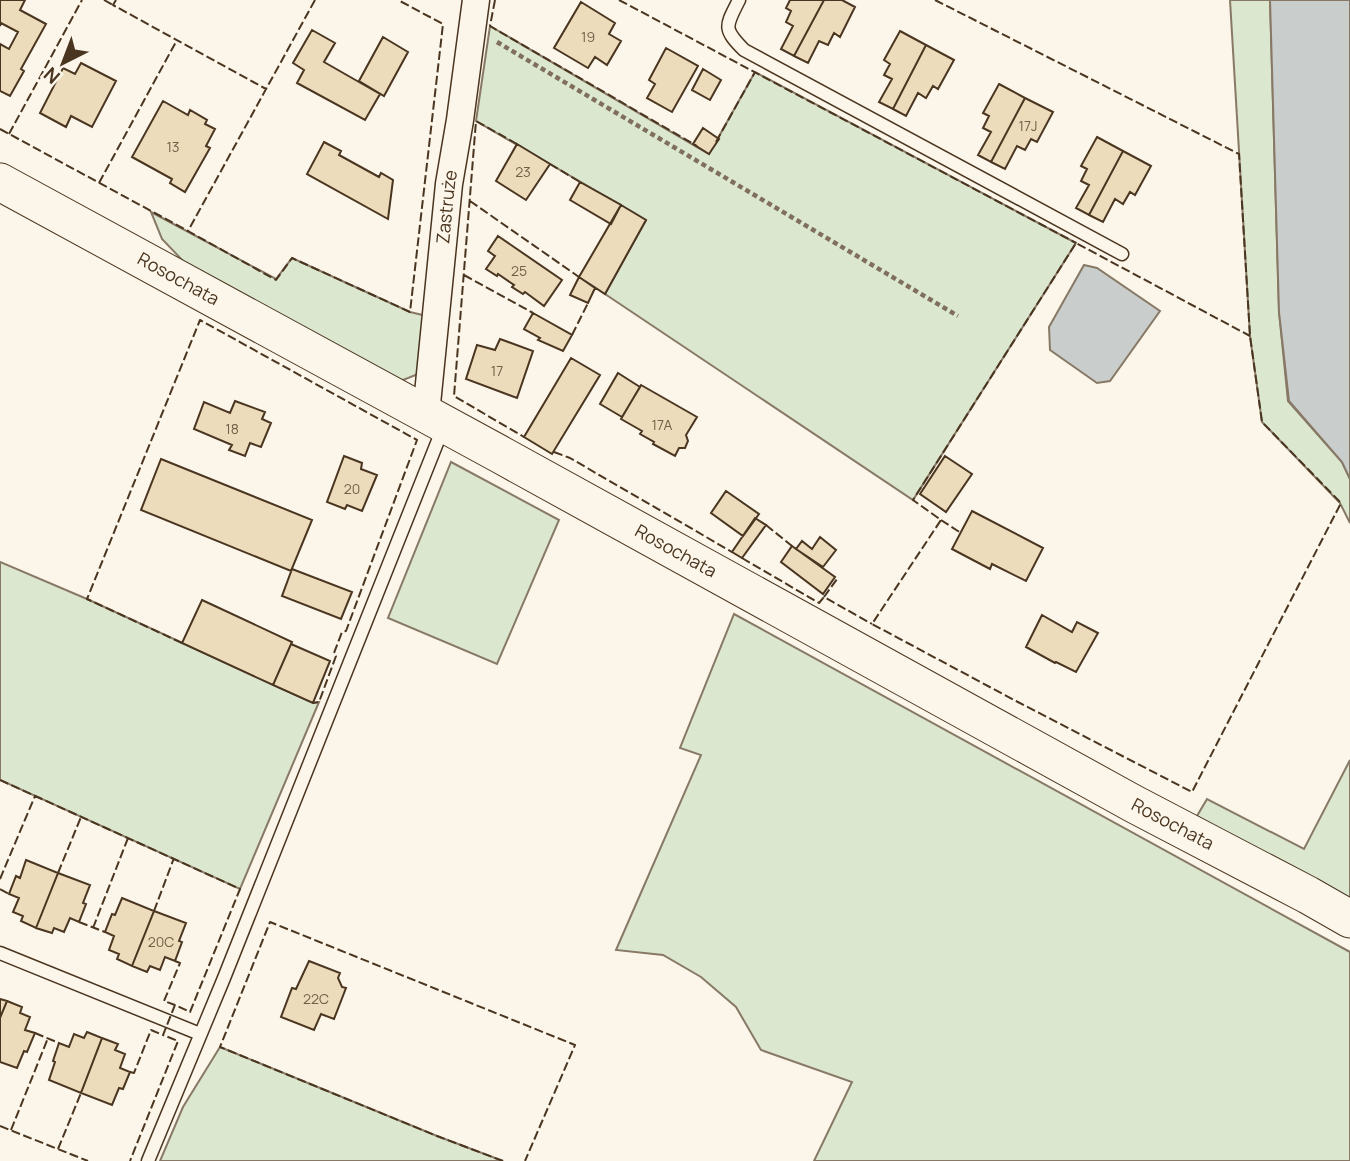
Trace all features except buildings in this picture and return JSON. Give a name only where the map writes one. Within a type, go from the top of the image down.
[{"type":"street","name":"Zastruże","points":[[435,419],[449,184],[476,0]]},
{"type":"street","name":"Rosochata","points":[[0,182],[1134,804],[1350,919]]},
{"type":"lane","points":[[739,0],[727,24],[729,33],[744,50],[1122,254]]},
{"type":"lane","points":[[148,1161],[234,953],[435,419]]},
{"type":"lane","points":[[0,953],[200,1034]]},
{"type":"path","points":[[473,27],[957,316]]},
{"type":"green space","points":[[1230,0],[1270,0],[1279,312],[1288,401],[1342,462],[1350,479],[1350,523],[1340,503],[1262,422],[1250,336]]},
{"type":"green space","points":[[490,26],[709,154],[755,72],[1076,243],[913,500],[605,294],[646,220],[476,121]]},
{"type":"green space","points":[[151,212],[276,279],[292,258],[410,312],[431,317],[426,371],[403,380],[386,378],[185,263],[162,239]]},
{"type":"green space","points":[[451,462],[559,520],[497,664],[388,618]]},
{"type":"green space","points":[[0,562],[313,703],[319,702],[240,889],[0,780]]},
{"type":"green space","points":[[734,614],[1350,952],[1350,1161],[814,1161],[852,1082],[761,1050],[736,1007],[701,977],[663,955],[616,950],[701,755],[680,748]]},
{"type":"green space","points":[[1350,760],[1350,902],[1197,816],[1207,799],[1304,849]]},
{"type":"green space","points":[[220,1047],[503,1161],[160,1161],[183,1107]]},
{"type":"shaded area","points":[[1270,0],[1350,0],[1350,479],[1342,462],[1289,401],[1279,312]]},
{"type":"shaded area","points":[[1084,265],[1097,268],[1160,311],[1110,381],[1097,383],[1050,350],[1049,327]]},
{"type":"fence","points":[[9,134],[82,0]]},
{"type":"fence","points":[[104,0],[113,5]]},
{"type":"fence","points":[[116,0],[113,5],[266,89]]},
{"type":"fence","points":[[315,0],[188,231],[276,280],[292,258],[410,312],[443,24],[398,0]]},
{"type":"fence","points":[[495,0],[490,26],[697,146]]},
{"type":"fence","points":[[619,0],[1076,243]]},
{"type":"fence","points":[[935,0],[1239,154],[1250,336],[1262,422],[1341,503],[1192,792],[872,624],[941,520],[913,500],[1076,243],[1250,336]]},
{"type":"fence","points":[[99,183],[177,40]]},
{"type":"fence","points":[[716,142],[755,72]]},
{"type":"fence","points":[[517,144],[476,121],[454,396],[524,437]]},
{"type":"fence","points":[[0,129],[188,231]]},
{"type":"fence","points":[[550,164],[580,182]]},
{"type":"fence","points":[[470,201],[579,277]]},
{"type":"fence","points":[[464,275],[533,313]]},
{"type":"fence","points":[[572,335],[588,303]]},
{"type":"fence","points":[[182,643],[87,599],[200,320],[417,440],[346,631],[342,632],[334,653],[336,656],[319,702],[313,703]]},
{"type":"fence","points":[[554,452],[570,458],[732,552]]},
{"type":"fence","points":[[941,520],[961,533]]},
{"type":"fence","points":[[766,525],[792,546]]},
{"type":"fence","points":[[742,558],[819,603],[824,597],[872,624]]},
{"type":"fence","points":[[824,597],[837,579],[835,577]]},
{"type":"fence","points":[[0,780],[240,889],[190,1012],[175,1005],[163,1035],[178,1041],[130,1161]]},
{"type":"fence","points":[[0,879],[35,796]]},
{"type":"fence","points":[[58,873],[81,817]]},
{"type":"fence","points":[[93,928],[128,838]]},
{"type":"fence","points":[[154,911],[174,858]]},
{"type":"fence","points":[[0,889],[9,894]]},
{"type":"fence","points":[[79,922],[105,932]]},
{"type":"fence","points":[[503,1161],[220,1047],[270,922],[575,1045],[525,1161]]},
{"type":"fence","points":[[175,961],[180,963],[164,1001],[175,1005]]},
{"type":"fence","points":[[130,1072],[134,1073],[151,1030],[163,1035]]},
{"type":"fence","points":[[35,1033],[59,1043]]},
{"type":"fence","points":[[11,1130],[48,1038]]},
{"type":"fence","points":[[58,1149],[81,1093]]},
{"type":"fence","points":[[0,1126],[88,1161]]}]
